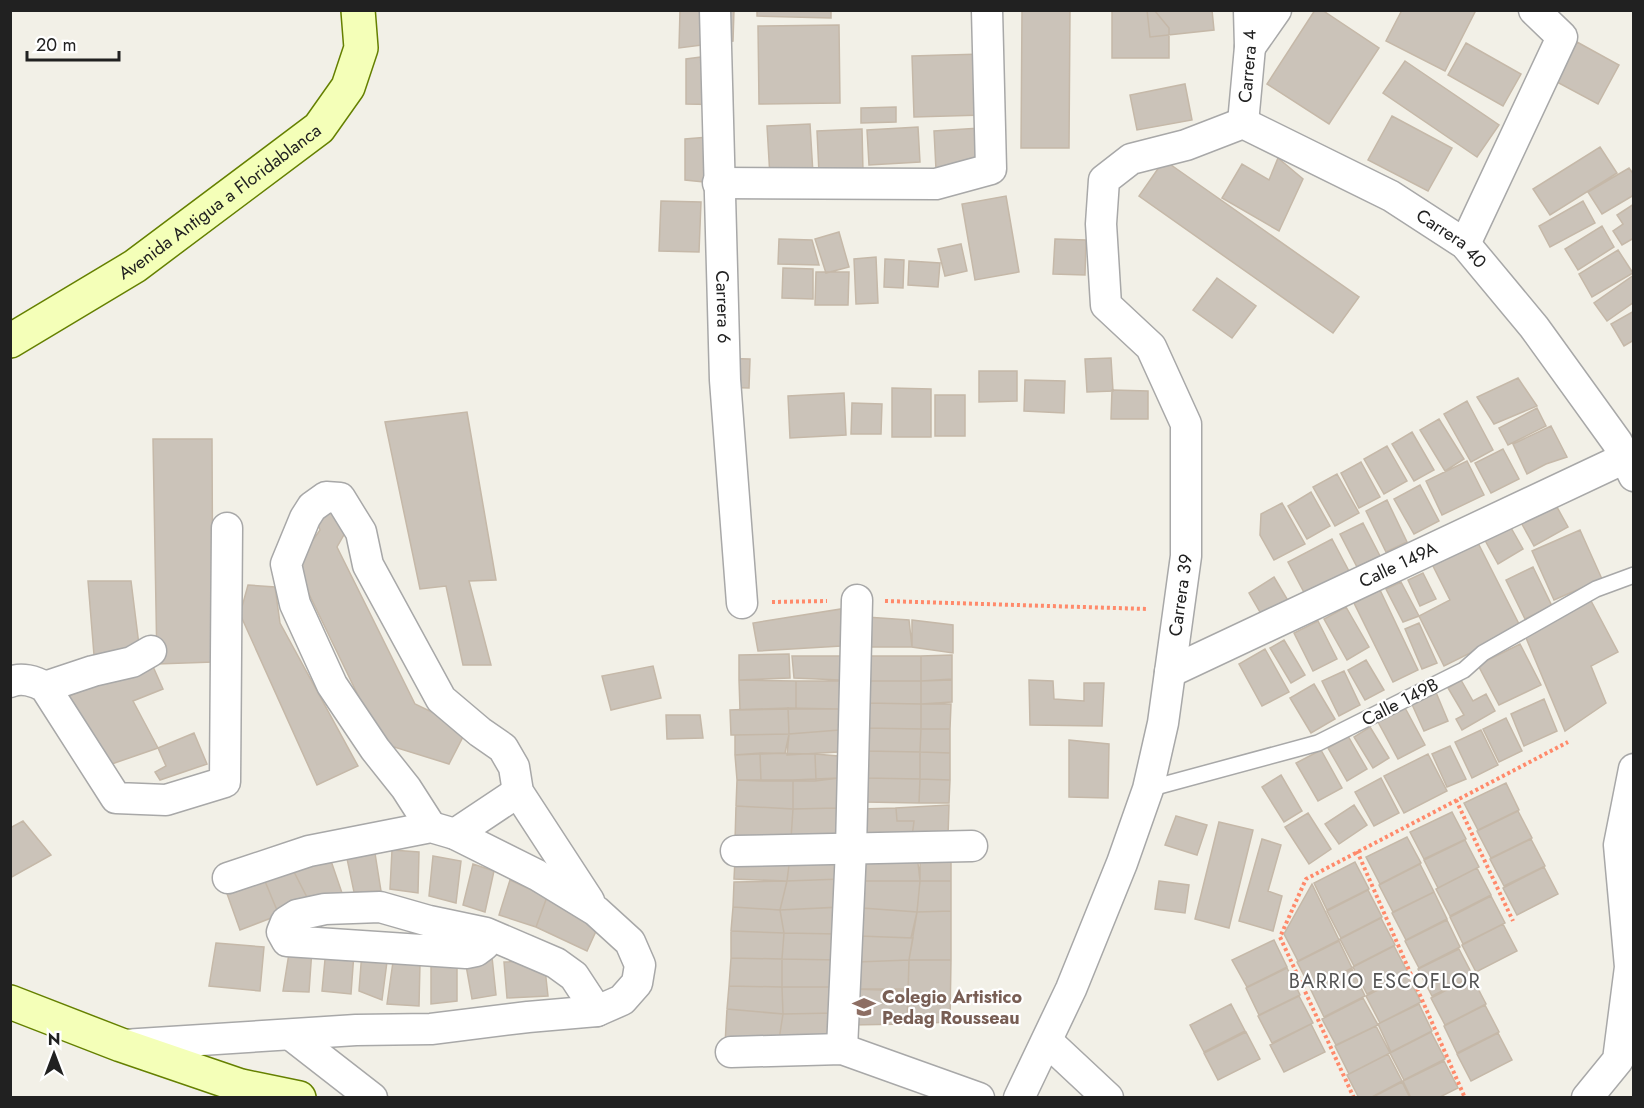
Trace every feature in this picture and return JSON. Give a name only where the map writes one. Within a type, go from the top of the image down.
[{"type":"street","name":"Avenida Antigua a Floridablanca","points":[[10,341],[135,266],[319,128],[348,87],[361,48],[358,10]]},
{"type":"street","name":"Carrera 6","points":[[715,10],[725,380],[742,603]]},
{"type":"street","points":[[718,183],[936,184],[991,169],[987,10]]},
{"type":"street","name":"Carrera 4","points":[[1243,123],[1250,46],[1249,10]]},
{"type":"street","points":[[1250,46],[1276,10]]},
{"type":"street","points":[[1465,244],[1562,37],[1534,10]]},
{"type":"street","name":"Carrera 40","points":[[1243,123],[1391,196],[1465,244],[1534,327],[1617,441],[1629,467]]},
{"type":"street","name":"Carrera 39","points":[[1019,1098],[1047,1041],[1122,863],[1148,789],[1163,723],[1186,556],[1186,424],[1151,348],[1106,305],[1101,224],[1104,180],[1131,159],[1186,145],[1243,123]]},
{"type":"street","name":"Calle 149A","points":[[1170,672],[1629,467]]},
{"type":"street","points":[[121,1045],[356,1030],[431,1029],[597,1011],[622,1000],[637,983],[640,965],[630,942],[596,911],[537,875],[443,830],[375,749],[333,685],[295,604],[286,564],[304,518],[312,507],[326,497],[340,498],[362,532],[368,565],[441,699],[503,748],[514,767],[518,792],[596,911]]},
{"type":"street","points":[[10,682],[36,681],[45,687],[116,798],[166,800],[225,782],[227,528]]},
{"type":"street","points":[[842,1048],[851,849],[857,600]]},
{"type":"street","points":[[45,687],[93,671],[132,662],[151,651]]},
{"type":"street","points":[[1587,1098],[1618,1060],[1630,967],[1619,845],[1634,769]]},
{"type":"street","points":[[228,878],[309,851],[443,830],[518,792]]},
{"type":"street","points":[[736,851],[972,846]]},
{"type":"street","points":[[486,933],[484,945],[476,951],[466,953],[287,941],[282,932],[286,922],[297,915],[325,909],[380,907],[429,921],[486,933],[556,963],[574,976],[597,1011]]},
{"type":"street","points":[[10,1002],[121,1045],[241,1086],[299,1098]]},
{"type":"street","points":[[291,1035],[372,1098]]},
{"type":"street","points":[[1047,1041],[1108,1098]]},
{"type":"street","points":[[731,1052],[842,1048],[979,1098]]},
{"type":"lane","name":"Calle 149B","points":[[1148,789],[1318,743],[1464,670],[1483,653],[1596,589],[1634,575]]},
{"type":"path","points":[[742,603],[857,600],[1179,610]]},
{"type":"path","points":[[1354,1098],[1280,937],[1306,879],[1568,742]]},
{"type":"path","points":[[1456,800],[1513,921]]},
{"type":"path","points":[[1358,851],[1464,1098]]},
{"type":"building","points":[[680,10],[734,10],[733,41],[679,48]]},
{"type":"building","points":[[757,10],[831,10],[831,18],[757,16]]},
{"type":"building","points":[[1022,10],[1070,10],[1069,148],[1021,148]]},
{"type":"building","points":[[1147,10],[1212,10],[1214,30],[1150,37]]},
{"type":"building","points":[[1315,10],[1322,10],[1379,48],[1329,124],[1267,84]]},
{"type":"building","points":[[1402,10],[1476,10],[1445,71],[1386,41]]},
{"type":"building","points":[[1112,11],[1155,11],[1169,28],[1169,58],[1112,58]]},
{"type":"building","points":[[839,25],[840,103],[759,104],[758,26]]},
{"type":"building","points":[[1577,42],[1619,65],[1598,104],[1555,81]]},
{"type":"building","points":[[1466,43],[1521,74],[1503,106],[1448,75]]},
{"type":"building","points":[[731,53],[733,105],[686,104],[686,59]]},
{"type":"building","points":[[982,54],[983,115],[914,117],[912,56]]},
{"type":"building","points":[[1405,61],[1499,125],[1477,157],[1383,93]]},
{"type":"building","points":[[1185,84],[1192,120],[1137,130],[1130,95]]},
{"type":"building","points":[[896,107],[896,122],[861,123],[861,108]]},
{"type":"building","points":[[1392,116],[1452,148],[1428,191],[1368,160]]},
{"type":"building","points":[[810,124],[813,174],[770,177],[767,126]]},
{"type":"building","points":[[918,127],[920,162],[869,165],[867,130]]},
{"type":"building","points":[[980,128],[982,167],[936,170],[934,131]]},
{"type":"building","points":[[862,129],[863,172],[819,173],[817,131]]},
{"type":"building","points":[[733,135],[733,185],[685,180],[685,139]]},
{"type":"building","points":[[1600,147],[1617,173],[1550,215],[1533,189]]},
{"type":"building","points":[[1278,158],[1303,179],[1279,231],[1222,198],[1242,164],[1269,180]]},
{"type":"building","points":[[1164,160],[1359,297],[1333,333],[1139,196]]},
{"type":"building","points":[[1629,168],[1634,175],[1634,195],[1602,214],[1588,192]]},
{"type":"building","points":[[1006,196],[1019,272],[975,280],[962,204]]},
{"type":"building","points":[[661,201],[701,202],[699,252],[659,251]]},
{"type":"building","points":[[1583,201],[1595,223],[1550,247],[1539,226]]},
{"type":"building","points":[[1634,204],[1634,238],[1622,245],[1613,231],[1623,224],[1617,215]]},
{"type":"building","points":[[1602,226],[1614,247],[1578,270],[1565,249]]},
{"type":"building","points":[[839,232],[849,267],[826,273],[815,239]]},
{"type":"building","points":[[779,239],[812,240],[819,265],[778,264]]},
{"type":"building","points":[[1055,239],[1086,240],[1085,275],[1053,274]]},
{"type":"building","points":[[961,244],[967,271],[945,276],[938,249]]},
{"type":"building","points":[[1618,250],[1633,273],[1592,297],[1579,274]]},
{"type":"building","points":[[876,257],[878,303],[856,304],[854,259]]},
{"type":"building","points":[[885,259],[904,260],[903,288],[884,287]]},
{"type":"building","points":[[909,261],[940,263],[938,287],[908,285]]},
{"type":"building","points":[[783,268],[813,269],[813,299],[782,298]]},
{"type":"building","points":[[816,272],[849,272],[848,305],[815,305]]},
{"type":"building","points":[[1634,275],[1634,302],[1607,321],[1594,303]]},
{"type":"building","points":[[1217,278],[1256,306],[1232,338],[1193,310]]},
{"type":"building","points":[[1634,311],[1634,340],[1624,346],[1611,324]]},
{"type":"building","points":[[715,358],[750,359],[749,388],[715,387]]},
{"type":"building","points":[[1111,358],[1113,391],[1087,392],[1085,359]]},
{"type":"building","points":[[979,371],[1017,371],[1017,401],[979,402]]},
{"type":"building","points":[[1518,378],[1537,406],[1494,424],[1477,397]]},
{"type":"building","points":[[1025,380],[1065,381],[1064,413],[1024,411]]},
{"type":"building","points":[[892,388],[931,389],[931,437],[892,437]]},
{"type":"building","points":[[1112,390],[1148,391],[1148,419],[1111,419]]},
{"type":"building","points":[[844,393],[846,435],[790,438],[788,396]]},
{"type":"building","points":[[935,395],[965,395],[965,436],[935,436]]},
{"type":"building","points":[[1467,401],[1493,450],[1471,462],[1444,414]]},
{"type":"building","points":[[852,403],[882,404],[881,434],[851,434]]},
{"type":"building","points":[[1537,408],[1546,426],[1508,445],[1499,428]]},
{"type":"building","points":[[467,412],[496,580],[469,581],[491,665],[463,665],[446,586],[420,589],[385,422]]},
{"type":"building","points":[[1439,419],[1464,459],[1445,471],[1420,430]]},
{"type":"building","points":[[1551,426],[1567,457],[1527,474],[1513,444]]},
{"type":"building","points":[[1412,432],[1434,470],[1414,481],[1392,444]]},
{"type":"building","points":[[153,439],[212,439],[213,662],[157,664]]},
{"type":"building","points":[[1387,446],[1407,481],[1384,494],[1364,459]]},
{"type":"building","points":[[1503,449],[1519,479],[1491,493],[1475,463]]},
{"type":"building","points":[[1467,461],[1484,495],[1442,515],[1426,481]]},
{"type":"building","points":[[1361,462],[1380,497],[1359,508],[1341,473]]},
{"type":"building","points":[[1337,474],[1359,513],[1335,526],[1313,487]]},
{"type":"building","points":[[1420,485],[1439,521],[1414,534],[1394,499]]},
{"type":"building","points":[[1311,492],[1330,526],[1307,539],[1288,506]]},
{"type":"building","points":[[1552,498],[1568,527],[1534,546],[1518,517]]},
{"type":"building","points":[[1387,500],[1407,542],[1386,552],[1366,511]]},
{"type":"building","points":[[341,503],[349,526],[337,547],[415,704],[467,729],[449,764],[381,743],[295,565],[320,530],[316,518]]},
{"type":"building","points":[[1282,503],[1305,544],[1274,560],[1260,535],[1261,514]]},
{"type":"building","points":[[1506,519],[1523,549],[1498,564],[1481,533]]},
{"type":"building","points":[[1363,523],[1380,556],[1357,567],[1340,534]]},
{"type":"building","points":[[1580,530],[1602,579],[1554,600],[1532,551]]},
{"type":"building","points":[[1332,539],[1351,575],[1307,598],[1288,562]]},
{"type":"building","points":[[1476,539],[1521,628],[1444,666],[1419,616],[1450,600],[1431,562]]},
{"type":"building","points":[[1533,567],[1552,606],[1525,619],[1506,580]]},
{"type":"building","points":[[1423,573],[1436,599],[1420,606],[1408,580]]},
{"type":"building","points":[[1274,577],[1290,604],[1264,619],[1249,593]]},
{"type":"building","points":[[88,581],[131,581],[140,653],[94,655]]},
{"type":"building","points":[[1401,582],[1419,616],[1403,622],[1386,589]]},
{"type":"building","points":[[248,585],[275,587],[280,623],[358,766],[317,785],[240,614]]},
{"type":"building","points":[[1380,590],[1418,670],[1393,682],[1354,603]]},
{"type":"building","points":[[1589,597],[1618,652],[1591,666],[1606,703],[1565,731],[1524,633]]},
{"type":"building","points":[[1346,607],[1369,647],[1347,660],[1324,619]]},
{"type":"building","points":[[841,609],[841,646],[758,651],[753,623]]},
{"type":"building","points":[[866,617],[909,620],[912,647],[868,647]]},
{"type":"building","points":[[912,620],[953,625],[953,653],[912,647]]},
{"type":"building","points":[[1318,621],[1337,659],[1313,671],[1294,633]]},
{"type":"building","points":[[1419,623],[1437,663],[1422,669],[1405,629]]},
{"type":"building","points":[[1284,640],[1305,675],[1291,683],[1270,648]]},
{"type":"building","points":[[1520,644],[1541,685],[1499,705],[1478,665]]},
{"type":"building","points":[[1265,649],[1289,692],[1262,706],[1239,664]]},
{"type":"building","points":[[789,654],[790,678],[739,680],[739,655]]},
{"type":"building","points":[[952,655],[952,679],[921,681],[921,656]]},
{"type":"building","points":[[792,656],[841,656],[840,680],[794,678]]},
{"type":"building","points":[[866,656],[921,656],[921,681],[866,681]]},
{"type":"building","points":[[1366,660],[1384,690],[1365,700],[1348,670]]},
{"type":"building","points":[[151,662],[163,689],[133,701],[158,748],[106,766],[64,698]]},
{"type":"building","points":[[653,666],[661,698],[611,710],[602,676]]},
{"type":"building","points":[[1344,671],[1360,705],[1339,716],[1322,681]]},
{"type":"building","points":[[739,680],[796,681],[796,709],[740,710]]},
{"type":"building","points":[[952,680],[952,702],[921,704],[921,681]]},
{"type":"building","points":[[1029,680],[1053,681],[1054,699],[1084,701],[1084,683],[1104,683],[1102,726],[1030,725]]},
{"type":"building","points":[[1461,680],[1473,701],[1486,694],[1495,711],[1462,730],[1456,719],[1464,715],[1448,688]]},
{"type":"building","points":[[796,681],[840,681],[839,709],[796,709]]},
{"type":"building","points":[[866,681],[921,681],[921,704],[866,703]]},
{"type":"building","points":[[1314,684],[1335,719],[1311,733],[1290,698]]},
{"type":"building","points":[[1435,690],[1448,721],[1424,731],[1410,700]]},
{"type":"building","points":[[1544,699],[1557,731],[1524,746],[1511,714]]},
{"type":"building","points":[[866,703],[921,704],[921,729],[866,728]]},
{"type":"building","points":[[921,704],[951,704],[950,729],[921,729]]},
{"type":"building","points":[[1404,706],[1425,745],[1398,759],[1377,720]]},
{"type":"building","points":[[788,708],[789,734],[731,735],[730,710]]},
{"type":"building","points":[[788,708],[839,709],[839,730],[789,734]]},
{"type":"building","points":[[666,715],[700,715],[703,738],[667,739]]},
{"type":"building","points":[[1506,718],[1522,751],[1499,762],[1483,729]]},
{"type":"building","points":[[1370,727],[1389,758],[1373,768],[1354,737]]},
{"type":"building","points":[[866,728],[921,729],[920,752],[865,751]]},
{"type":"building","points":[[921,729],[950,729],[950,753],[920,752]]},
{"type":"building","points":[[839,730],[838,752],[787,755],[789,734]]},
{"type":"building","points":[[1481,730],[1498,765],[1472,778],[1455,742]]},
{"type":"building","points":[[194,733],[207,764],[160,780],[155,772],[166,766],[158,748]]},
{"type":"building","points":[[789,734],[785,753],[735,755],[735,735]]},
{"type":"building","points":[[1348,736],[1367,769],[1347,781],[1328,748]]},
{"type":"building","points":[[1069,740],[1109,744],[1108,798],[1069,797]]},
{"type":"building","points":[[1450,746],[1466,779],[1447,787],[1432,754]]},
{"type":"building","points":[[1321,750],[1342,788],[1318,801],[1296,763]]},
{"type":"building","points":[[865,751],[920,752],[920,779],[865,778]]},
{"type":"building","points":[[920,752],[950,753],[950,780],[920,779]]},
{"type":"building","points":[[760,753],[815,754],[816,781],[761,781]]},
{"type":"building","points":[[760,753],[761,781],[737,780],[735,755]]},
{"type":"building","points":[[815,754],[838,756],[838,778],[816,781]]},
{"type":"building","points":[[1428,754],[1447,791],[1404,813],[1384,776]]},
{"type":"building","points":[[1281,775],[1302,811],[1284,822],[1262,787]]},
{"type":"building","points":[[838,778],[837,808],[793,809],[793,780]]},
{"type":"building","points":[[865,778],[920,779],[919,803],[865,802]]},
{"type":"building","points":[[1381,778],[1399,813],[1374,826],[1355,792]]},
{"type":"building","points":[[920,779],[950,780],[949,803],[919,803]]},
{"type":"building","points":[[737,780],[793,780],[793,809],[736,806]]},
{"type":"building","points":[[1506,783],[1519,810],[1478,830],[1464,803]]},
{"type":"building","points":[[949,805],[948,836],[912,837],[914,821],[897,821],[896,808]]},
{"type":"building","points":[[1354,805],[1367,825],[1339,844],[1325,824]]},
{"type":"building","points":[[736,806],[793,809],[791,839],[735,841]]},
{"type":"building","points":[[837,808],[837,840],[791,839],[793,809]]},
{"type":"building","points":[[896,808],[897,821],[914,821],[912,837],[860,839],[861,809]]},
{"type":"building","points":[[1518,811],[1532,838],[1491,858],[1477,831]]},
{"type":"building","points":[[1452,812],[1466,839],[1424,859],[1410,832]]},
{"type":"building","points":[[1308,813],[1331,849],[1309,864],[1285,827]]},
{"type":"building","points":[[1176,816],[1207,825],[1197,855],[1165,845]]},
{"type":"building","points":[[23,821],[51,855],[10,878],[10,828]]},
{"type":"building","points":[[1219,822],[1253,830],[1229,928],[1195,919]]},
{"type":"building","points":[[1407,837],[1421,863],[1380,884],[1366,857]]},
{"type":"building","points":[[1262,839],[1281,845],[1268,891],[1282,896],[1273,931],[1239,921]]},
{"type":"building","points":[[1531,839],[1545,866],[1504,886],[1490,859]]},
{"type":"building","points":[[1465,840],[1479,867],[1438,888],[1424,860]]},
{"type":"building","points":[[374,847],[381,891],[354,892],[345,849]]},
{"type":"building","points":[[392,850],[419,852],[418,893],[390,889]]},
{"type":"building","points":[[951,850],[951,881],[920,881],[920,854]]},
{"type":"building","points":[[917,854],[920,881],[863,881],[865,855]]},
{"type":"building","points":[[329,855],[342,893],[311,905],[290,864]]},
{"type":"building","points":[[433,856],[461,861],[456,903],[429,896]]},
{"type":"building","points":[[843,856],[841,879],[787,881],[790,857]]},
{"type":"building","points":[[790,857],[787,881],[734,879],[735,859]]},
{"type":"building","points":[[1355,862],[1369,889],[1327,910],[1314,883]]},
{"type":"building","points":[[290,864],[311,905],[279,915],[262,874]]},
{"type":"building","points":[[473,864],[494,871],[485,912],[463,905]]},
{"type":"building","points":[[1420,864],[1434,892],[1393,912],[1379,885]]},
{"type":"building","points":[[1544,867],[1558,894],[1517,915],[1503,888]]},
{"type":"building","points":[[1477,868],[1491,895],[1450,916],[1436,889]]},
{"type":"building","points":[[262,874],[279,915],[240,930],[225,888]]},
{"type":"building","points":[[841,879],[844,907],[780,910],[787,881]]},
{"type":"building","points":[[510,880],[547,897],[536,927],[499,915]]},
{"type":"building","points":[[787,881],[780,910],[733,907],[734,882]]},
{"type":"building","points":[[863,881],[920,881],[917,912],[862,908]]},
{"type":"building","points":[[920,881],[951,881],[951,911],[917,912]]},
{"type":"building","points":[[1159,881],[1189,885],[1185,913],[1155,909]]},
{"type":"building","points":[[1312,884],[1339,940],[1298,961],[1284,934]]},
{"type":"building","points":[[1368,890],[1382,917],[1341,938],[1327,911]]},
{"type":"building","points":[[1434,892],[1447,919],[1406,940],[1392,913]]},
{"type":"building","points":[[1491,896],[1505,923],[1463,944],[1450,917]]},
{"type":"building","points":[[547,897],[597,929],[587,951],[536,927]]},
{"type":"building","points":[[733,907],[780,910],[784,933],[731,931]]},
{"type":"building","points":[[839,907],[837,934],[784,933],[780,910]]},
{"type":"building","points":[[862,908],[917,912],[911,938],[859,936]]},
{"type":"building","points":[[951,911],[951,960],[909,960],[917,912]]},
{"type":"building","points":[[1381,918],[1395,945],[1354,966],[1340,939]]},
{"type":"building","points":[[1447,920],[1460,947],[1419,968],[1405,941]]},
{"type":"building","points":[[1503,924],[1517,951],[1476,972],[1462,945]]},
{"type":"building","points":[[731,931],[784,933],[782,959],[731,958]]},
{"type":"building","points":[[784,933],[837,934],[839,960],[782,959]]},
{"type":"building","points":[[859,936],[913,938],[909,960],[857,962]]},
{"type":"building","points":[[1274,940],[1287,967],[1247,987],[1232,960]]},
{"type":"building","points":[[1339,941],[1352,968],[1311,989],[1297,962]]},
{"type":"building","points":[[216,943],[264,947],[260,991],[209,986]]},
{"type":"building","points":[[1394,946],[1408,973],[1367,994],[1353,967]]},
{"type":"building","points":[[290,947],[312,949],[309,992],[283,991]]},
{"type":"building","points":[[326,949],[354,953],[351,994],[322,991]]},
{"type":"building","points":[[1459,949],[1473,976],[1432,996],[1418,969]]},
{"type":"building","points":[[362,951],[388,954],[382,1000],[359,991]]},
{"type":"building","points":[[394,955],[420,963],[419,1006],[387,1004]]},
{"type":"building","points":[[492,957],[496,995],[472,999],[465,960]]},
{"type":"building","points":[[731,958],[782,959],[782,987],[729,986]]},
{"type":"building","points":[[782,959],[839,960],[837,987],[782,987]]},
{"type":"building","points":[[544,960],[548,996],[507,998],[504,962]]},
{"type":"building","points":[[909,960],[908,991],[854,989],[857,962]]},
{"type":"building","points":[[909,960],[951,960],[950,1022],[907,1024]]},
{"type":"building","points":[[431,962],[457,964],[457,1001],[431,1004]]},
{"type":"building","points":[[1287,968],[1300,995],[1259,1015],[1246,988]]},
{"type":"building","points":[[1352,969],[1365,996],[1324,1017],[1311,990]]},
{"type":"building","points":[[1407,975],[1421,1002],[1380,1023],[1366,996]]},
{"type":"building","points":[[1472,977],[1486,1004],[1445,1025],[1431,998]]},
{"type":"building","points":[[729,986],[782,987],[783,1014],[727,1009]]},
{"type":"building","points":[[782,987],[837,987],[835,1013],[783,1014]]},
{"type":"building","points":[[854,989],[908,989],[907,1024],[850,1025]]},
{"type":"building","points":[[1299,996],[1313,1023],[1272,1043],[1258,1016]]},
{"type":"building","points":[[1363,998],[1378,1025],[1336,1045],[1322,1019]]},
{"type":"building","points":[[1231,1004],[1245,1031],[1204,1052],[1190,1025]]},
{"type":"building","points":[[1419,1004],[1432,1031],[1391,1052],[1378,1024]]},
{"type":"building","points":[[1485,1005],[1499,1032],[1457,1053],[1444,1026]]},
{"type":"building","points":[[727,1009],[783,1014],[778,1046],[725,1044]]},
{"type":"building","points":[[835,1013],[836,1046],[778,1046],[783,1014]]},
{"type":"building","points":[[1311,1024],[1325,1052],[1284,1072],[1270,1045]]},
{"type":"building","points":[[1376,1026],[1390,1053],[1349,1074],[1335,1046]]},
{"type":"building","points":[[1246,1032],[1260,1059],[1218,1080],[1204,1053]]},
{"type":"building","points":[[1431,1032],[1445,1059],[1404,1080],[1390,1053]]},
{"type":"building","points":[[1498,1033],[1512,1060],[1471,1081],[1457,1054]]},
{"type":"building","points":[[1388,1054],[1402,1081],[1370,1098],[1359,1098],[1347,1075]]},
{"type":"building","points":[[1444,1061],[1458,1088],[1438,1098],[1411,1098],[1403,1081]]},
{"type":"building","points":[[1402,1082],[1410,1098],[1371,1098]]},
{"type":"place","name":"Colegio Artistico Pedag Rousseau","points":[[864,1007]]},
{"type":"district","name":"BARRIO ESCOFLOR","points":[[1385,981]]}]
